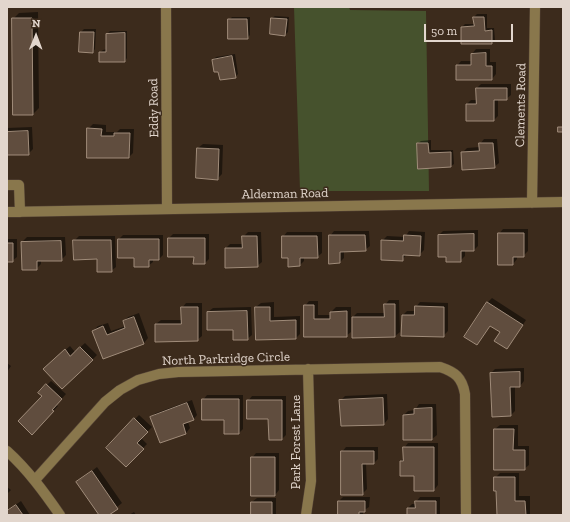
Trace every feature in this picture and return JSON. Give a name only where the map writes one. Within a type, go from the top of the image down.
[{"type":"street","name":"Eddy Road","points":[[166,7],[167,209]]},
{"type":"street","name":"Clements Road","points":[[532,203],[535,7]]},
{"type":"street","points":[[7,185],[19,185],[20,212]]},
{"type":"street","name":"Alderman Road","points":[[7,212],[563,202]]},
{"type":"street","name":"North Parkridge Circle","points":[[35,480],[105,402],[120,390],[138,380],[159,374],[178,372],[440,367],[452,371],[458,377],[463,385],[465,394],[466,515]]},
{"type":"street","name":"Park Forest Lane","points":[[306,515],[311,481],[308,369]]},
{"type":"street","points":[[7,452],[21,464],[35,480],[60,515]]},
{"type":"green space","points":[[294,7],[349,7],[350,10],[426,11],[429,191],[300,191]]},
{"type":"building","points":[[473,17],[484,17],[485,31],[492,30],[492,44],[461,44],[461,27],[474,26]]},
{"type":"building","points":[[12,18],[32,18],[33,115],[13,115]]},
{"type":"building","points":[[271,18],[287,19],[285,36],[270,34]]},
{"type":"building","points":[[228,19],[247,19],[248,39],[228,39]]},
{"type":"building","points":[[80,32],[94,32],[93,53],[79,52]]},
{"type":"building","points":[[125,33],[125,62],[99,62],[99,52],[106,52],[106,34]]},
{"type":"building","points":[[486,53],[486,66],[492,66],[492,80],[456,80],[456,65],[471,65],[471,54]]},
{"type":"building","points":[[232,56],[236,78],[220,80],[218,72],[214,72],[212,60]]},
{"type":"building","points":[[476,88],[507,88],[507,100],[494,100],[494,121],[466,121],[466,104],[476,104]]},
{"type":"building","points":[[558,127],[563,127],[563,132],[558,132]]},
{"type":"building","points":[[87,128],[102,129],[101,136],[114,136],[114,133],[130,133],[129,158],[87,158]]},
{"type":"building","points":[[28,131],[29,155],[7,155],[7,132]]},
{"type":"building","points":[[417,143],[428,143],[429,153],[451,152],[451,167],[418,169]]},
{"type":"building","points":[[479,143],[493,143],[495,168],[462,170],[461,152],[479,151]]},
{"type":"building","points":[[197,148],[219,149],[218,180],[196,178]]},
{"type":"building","points":[[498,233],[524,233],[524,257],[513,257],[513,265],[498,265]]},
{"type":"building","points":[[474,234],[474,251],[461,251],[461,262],[446,262],[446,257],[438,257],[438,235]]},
{"type":"building","points":[[329,235],[365,235],[366,251],[340,252],[340,263],[329,264]]},
{"type":"building","points":[[404,235],[421,236],[420,256],[403,255],[403,261],[381,260],[381,240],[403,241]]},
{"type":"building","points":[[242,236],[257,236],[258,267],[225,268],[225,248],[242,248]]},
{"type":"building","points":[[282,236],[317,236],[318,258],[300,258],[300,266],[288,267],[288,258],[282,258]]},
{"type":"building","points":[[168,238],[205,238],[205,264],[193,264],[194,257],[168,257]]},
{"type":"building","points":[[118,239],[159,239],[159,260],[149,260],[149,267],[134,267],[134,258],[118,258]]},
{"type":"building","points":[[73,240],[111,240],[112,272],[97,272],[97,259],[74,260]]},
{"type":"building","points":[[61,241],[62,261],[37,261],[37,270],[22,270],[21,242]]},
{"type":"building","points":[[7,243],[13,243],[13,262],[7,262]]},
{"type":"building","points":[[487,302],[523,325],[507,349],[494,341],[500,332],[490,326],[477,345],[464,337]]},
{"type":"building","points":[[384,304],[395,304],[395,337],[352,338],[352,317],[384,317]]},
{"type":"building","points":[[304,305],[314,305],[314,319],[330,319],[330,312],[347,311],[347,337],[304,337]]},
{"type":"building","points":[[415,306],[444,307],[444,337],[401,336],[402,315],[414,315]]},
{"type":"building","points":[[181,307],[198,307],[198,341],[155,342],[155,324],[181,324]]},
{"type":"building","points":[[255,307],[270,307],[270,321],[296,320],[296,339],[256,340]]},
{"type":"building","points":[[247,311],[248,340],[233,340],[233,330],[207,330],[207,312]]},
{"type":"building","points":[[134,317],[144,344],[103,359],[92,331],[103,326],[107,335],[125,328],[123,321]]},
{"type":"building","points":[[80,347],[93,360],[62,389],[43,369],[65,349],[70,356]]},
{"type":"building","points":[[520,372],[520,387],[510,387],[511,416],[492,417],[490,373]]},
{"type":"building","points":[[46,384],[62,399],[52,410],[54,411],[32,435],[18,421],[42,396],[38,393]]},
{"type":"building","points":[[383,398],[384,425],[341,426],[339,400]]},
{"type":"building","points":[[202,399],[239,399],[239,434],[224,434],[224,420],[202,420]]},
{"type":"building","points":[[247,400],[282,400],[282,440],[269,440],[268,419],[247,419]]},
{"type":"building","points":[[187,403],[194,420],[183,424],[186,434],[160,443],[150,417]]},
{"type":"building","points":[[432,408],[432,440],[403,440],[403,415],[414,414],[414,409]]},
{"type":"building","points":[[134,418],[148,432],[137,443],[144,449],[126,467],[106,448]]},
{"type":"building","points":[[494,429],[514,429],[513,450],[525,450],[525,470],[494,470]]},
{"type":"building","points":[[403,447],[434,447],[434,491],[414,491],[414,476],[400,476],[400,461],[403,461]]},
{"type":"building","points":[[341,451],[374,451],[374,464],[362,464],[363,495],[341,495]]},
{"type":"building","points":[[251,457],[275,457],[275,496],[251,496]]},
{"type":"building","points":[[92,471],[118,509],[109,515],[99,515],[76,482]]},
{"type":"building","points":[[494,477],[515,477],[515,501],[525,501],[526,515],[497,515]]},
{"type":"building","points":[[338,501],[365,501],[365,512],[359,512],[359,515],[338,515]]},
{"type":"building","points":[[415,501],[436,501],[436,515],[407,515],[407,508],[415,508]]},
{"type":"building","points":[[251,502],[272,502],[272,515],[251,515]]},
{"type":"building","points":[[16,505],[23,515],[7,515],[7,511]]}]
